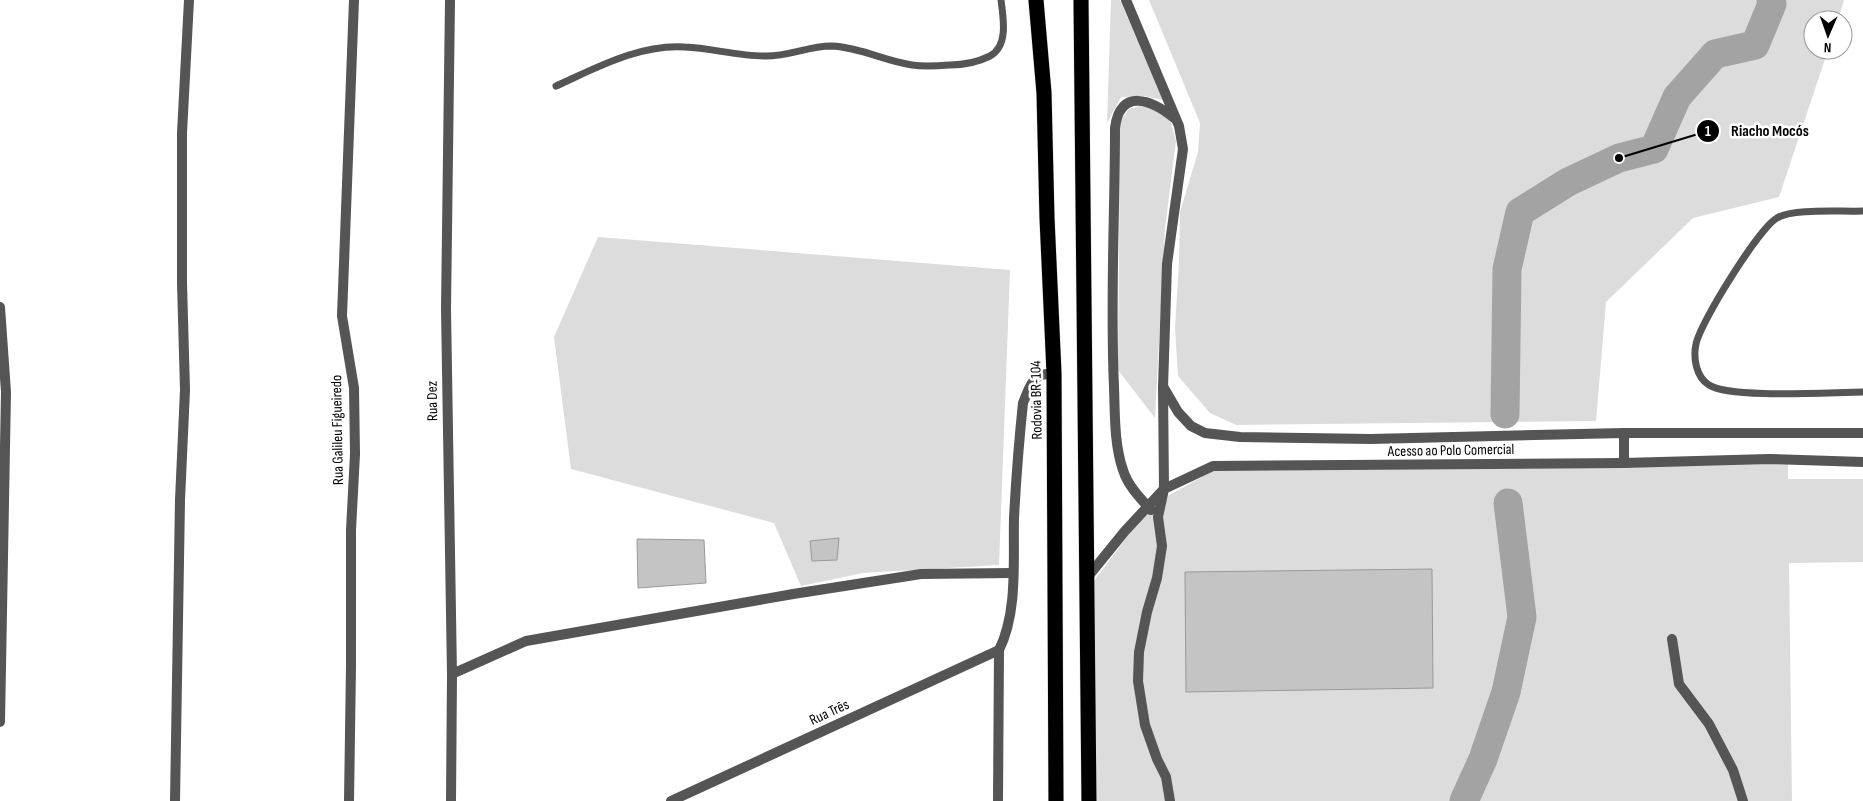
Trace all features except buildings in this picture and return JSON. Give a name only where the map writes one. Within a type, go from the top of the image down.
[{"type":"highway","name":"Rodovia BR-104","points":[[1036,0],[1044,93],[1046,218],[1054,374],[1056,801]]},
{"type":"highway","points":[[1081,0],[1086,343],[1086,579],[1089,801]]},
{"type":"street","points":[[175,801],[180,500],[185,390],[182,274],[182,153],[189,0]]},
{"type":"street","name":"Rua Galileu Figueiredo","points":[[348,801],[351,666],[351,530],[355,435],[354,388],[342,316],[354,0]]},
{"type":"street","name":"Rua Dez","points":[[450,0],[446,309],[452,674],[451,801]]},
{"type":"street","points":[[1126,0],[1177,120],[1183,149],[1167,264],[1164,489],[1158,517],[1162,537],[1161,557],[1139,652],[1138,681],[1145,725],[1157,759],[1166,777],[1170,801]]},
{"type":"street","points":[[1158,517],[1133,490],[1125,475],[1117,433],[1113,369],[1112,288],[1115,128],[1120,111],[1130,102],[1137,101],[1162,107],[1177,120]]},
{"type":"street","points":[[0,308],[6,392],[0,722]]},
{"type":"street","points":[[998,801],[999,650],[1010,618],[1023,403],[1036,378],[1041,375],[1054,374]]},
{"type":"street","name":"Acesso ao Polo Comercial","points":[[1164,387],[1178,412],[1191,426],[1205,433],[1224,436],[1371,439],[1624,433],[1863,432]]},
{"type":"street","points":[[1624,433],[1624,463]]},
{"type":"street","name":"Acesso ao Polo Comercial","points":[[1086,579],[1147,506],[1164,489],[1213,466],[1624,463],[1769,459],[1863,462]]},
{"type":"street","points":[[452,674],[526,640],[920,574],[1012,573]]},
{"type":"street","points":[[1672,639],[1679,684],[1709,724],[1733,770],[1743,801]]},
{"type":"street","name":"Rua Três","points":[[672,801],[999,650]]},
{"type":"lane","points":[[556,86],[634,53],[652,48],[666,47],[684,46],[764,56],[832,46],[913,66],[967,63],[990,56],[999,49],[1002,35],[1001,0]]},
{"type":"lane","points":[[1863,212],[1794,213],[1774,219],[1758,237],[1706,319],[1696,343],[1695,358],[1702,379],[1722,390],[1771,393],[1863,392]]},
{"type":"shaded area","points":[[1111,0],[1120,0],[1163,100],[1144,96],[1121,97],[1107,123]]},
{"type":"shaded area","points":[[1149,0],[1844,0],[1841,10],[1803,10],[1803,60],[1825,60],[1779,197],[1693,218],[1606,302],[1596,421],[1236,425],[1210,413],[1178,376],[1175,328],[1180,212],[1198,152],[1200,123]]},
{"type":"shaded area","points":[[1140,106],[1155,109],[1170,120],[1176,141],[1165,228],[1155,418],[1118,370],[1120,122],[1129,109]]},
{"type":"shaded area","points":[[598,237],[1010,270],[999,565],[863,573],[801,586],[774,523],[571,469],[554,337]]},
{"type":"shaded area","points":[[1788,461],[1788,479],[1863,479],[1863,562],[1789,563],[1792,801],[1095,801],[1094,581],[1151,505],[1215,470]]},
{"type":"waterway","points":[[1505,414],[1507,269],[1520,212],[1568,182],[1619,158],[1654,149],[1677,97],[1715,54],[1755,45],[1772,4],[1771,0]]},
{"type":"waterway","points":[[1464,801],[1483,759],[1506,692],[1522,617],[1508,503]]},
{"type":"place","name":"Riacho Mocós","points":[[1619,158]]}]
